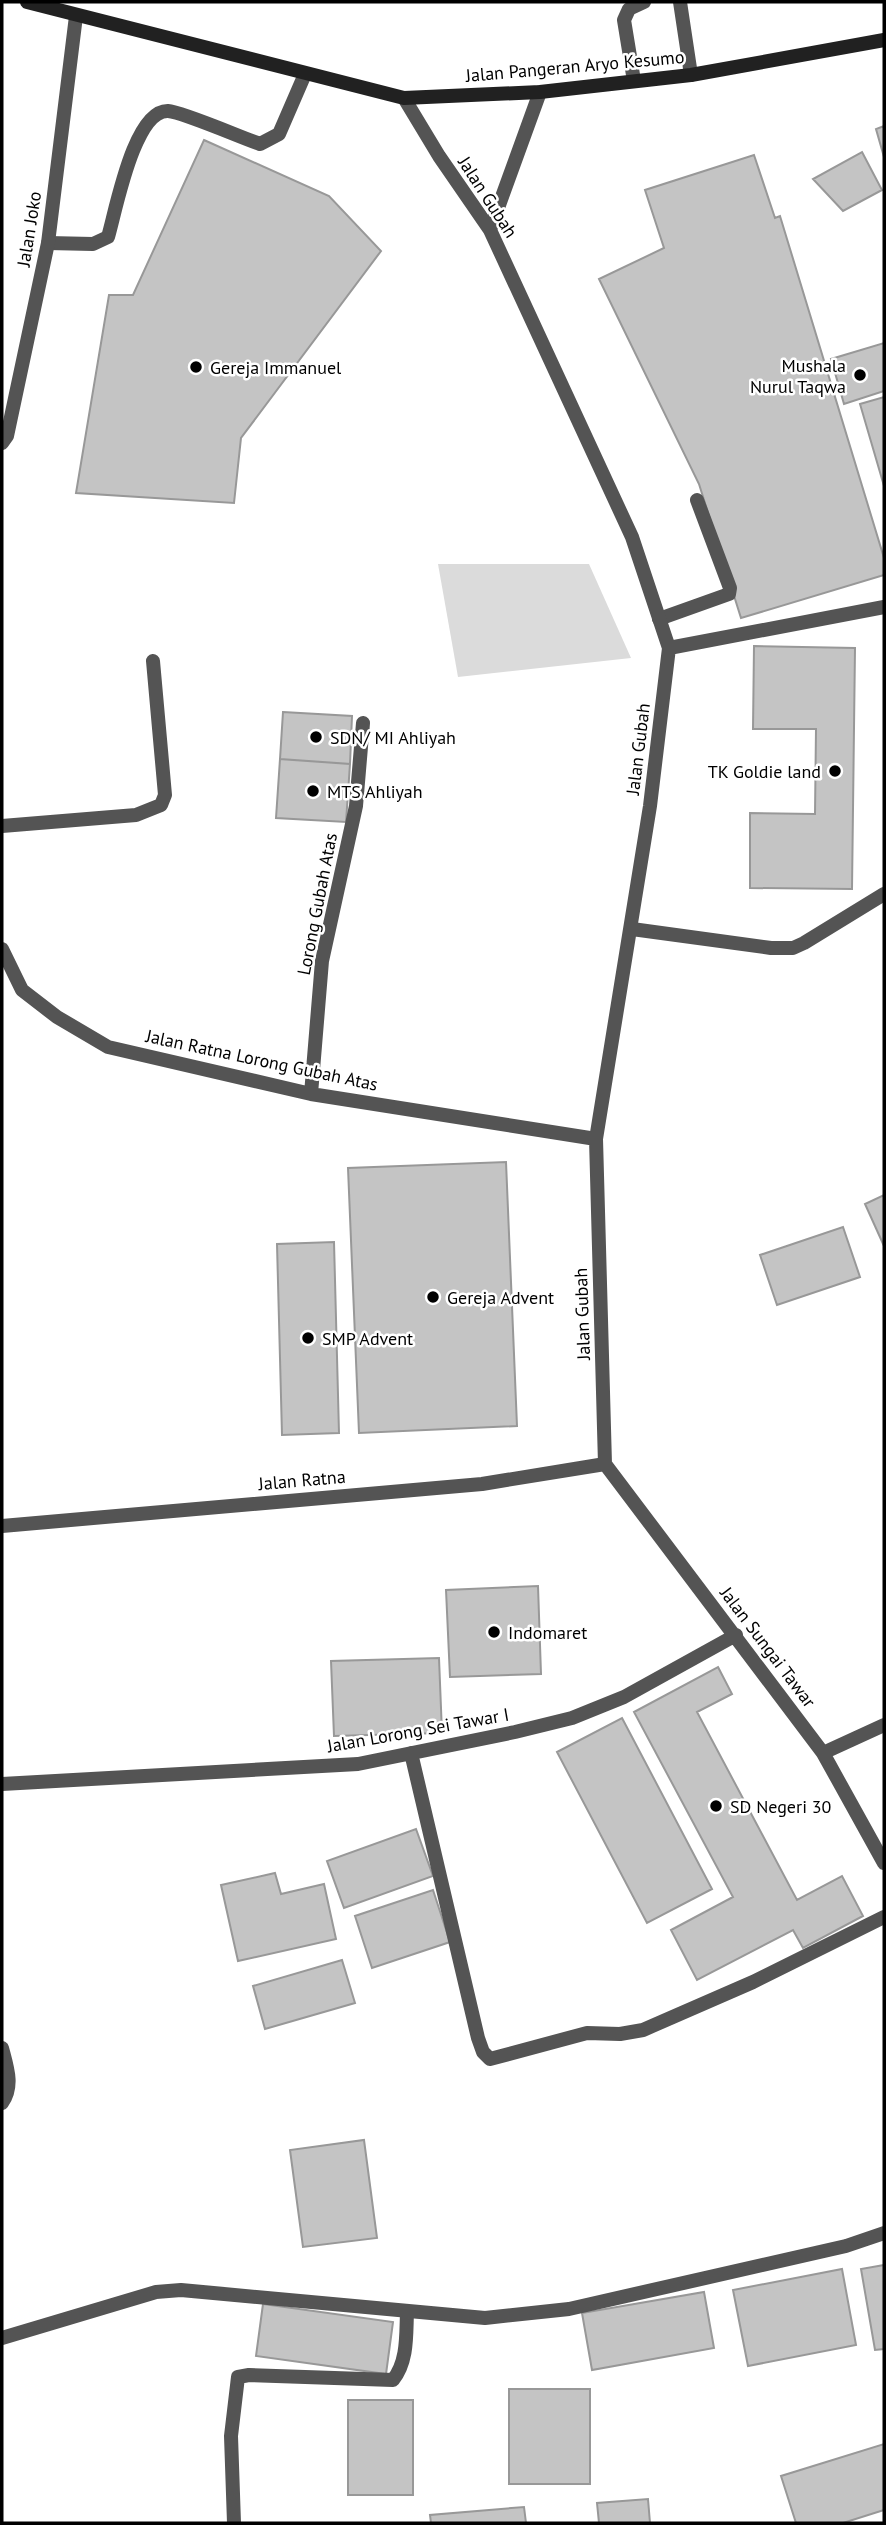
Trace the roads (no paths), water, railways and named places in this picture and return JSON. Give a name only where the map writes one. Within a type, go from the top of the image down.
[{"type":"street","name":"Jalan Pangeran Aryo Kesumo","points":[[27,2],[404,98],[540,92],[691,75],[884,40]]},
{"type":"street","points":[[634,81],[624,20],[629,9],[644,2]]},
{"type":"street","points":[[680,2],[691,75]]},
{"type":"street","name":"Jalan Joko","points":[[2,443],[7,436],[29,341],[48,243],[76,16]]},
{"type":"street","points":[[48,243],[93,244],[108,237],[131,158],[144,125],[152,116],[168,111],[260,144],[279,134],[305,74]]},
{"type":"street","points":[[490,230],[540,92]]},
{"type":"street","name":"Jalan Gubah","points":[[404,98],[439,156],[490,230],[632,537],[669,648],[632,929],[596,1139],[605,1464]]},
{"type":"street","points":[[659,619],[729,594],[730,588],[697,500]]},
{"type":"street","points":[[669,648],[884,607]]},
{"type":"street","points":[[2,826],[136,814],[161,805],[165,795],[153,661]]},
{"type":"street","name":"Lorong Gubah Atas","points":[[311,1094],[322,961],[354,817],[363,723]]},
{"type":"street","points":[[632,929],[771,948],[793,948],[884,894]]},
{"type":"street","name":"Jalan Ratna Lorong Gubah Atas","points":[[2,949],[22,990],[57,1017],[107,1047],[311,1094],[596,1139]]},
{"type":"street","name":"Jalan Ratna","points":[[2,1525],[482,1484],[605,1464]]},
{"type":"street","name":"Jalan Sungai Tawar","points":[[605,1464],[822,1753],[884,1863]]},
{"type":"street","name":"Jalan Lorong Sei Tawar I","points":[[2,1784],[323,1767],[411,1753],[572,1718],[624,1697],[736,1635]]},
{"type":"street","points":[[822,1753],[884,1725]]},
{"type":"street","points":[[411,1753],[478,2038],[483,2052],[490,2060],[584,2034],[643,2031],[753,1982],[884,1917]]},
{"type":"street","points":[[2,2048],[9,2075],[9,2094],[2,2103]]},
{"type":"street","points":[[2,2338],[156,2292],[181,2290],[485,2318],[569,2309],[846,2246],[884,2233]]},
{"type":"street","points":[[234,2523],[231,2435],[237,2378],[249,2375],[393,2380],[400,2371],[405,2350],[407,2312]]},
{"type":"place","name":"Gereja Immanuel","points":[[196,367]]},
{"type":"place","name":"Mushala Nurul Taqwa","points":[[860,375]]},
{"type":"place","name":"SDN/ MI Ahliyah","points":[[316,737]]},
{"type":"place","name":"TK Goldie land","points":[[835,771]]},
{"type":"place","name":"MTS Ahliyah","points":[[313,791]]},
{"type":"place","name":"Gereja Advent","points":[[433,1297]]},
{"type":"place","name":"SMP Advent","points":[[308,1338]]},
{"type":"place","name":"Indomaret","points":[[494,1632]]},
{"type":"place","name":"SD Negeri 30","points":[[716,1806]]}]
